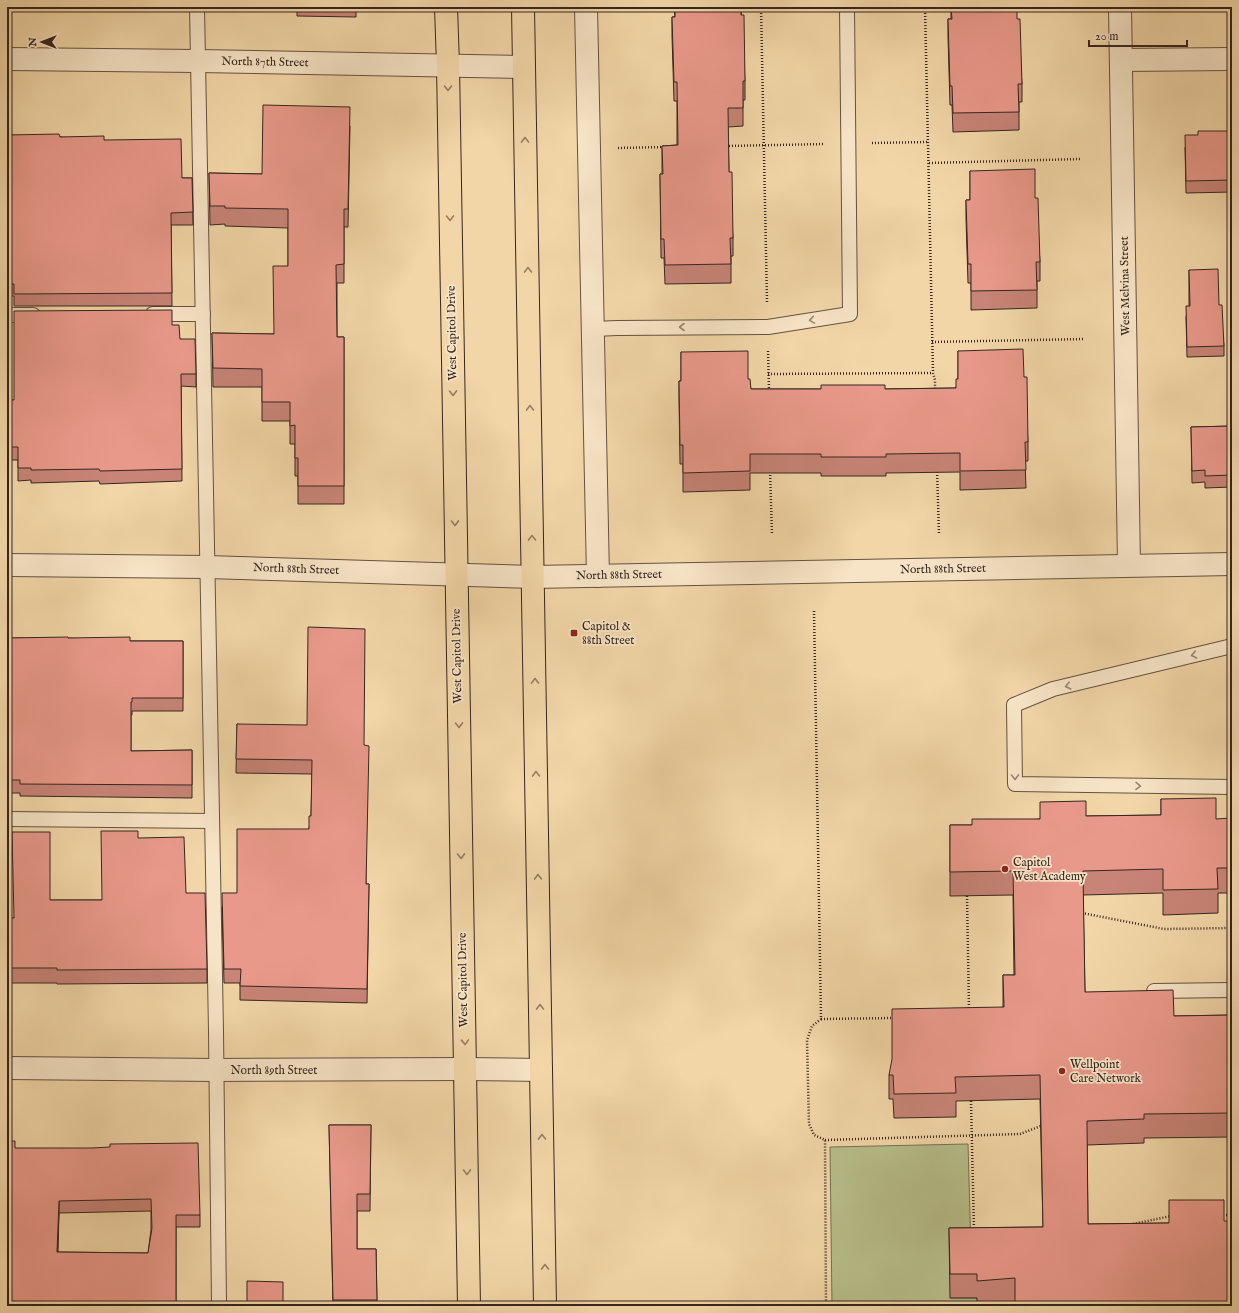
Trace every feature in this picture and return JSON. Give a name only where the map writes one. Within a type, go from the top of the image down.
[{"type":"main road","name":"West Capitol Drive","points":[[446,7],[469,1306]]},
{"type":"main road","points":[[523,7],[545,1306]]},
{"type":"street","points":[[586,7],[598,576]]},
{"type":"street","name":"West Melvina Street","points":[[1120,7],[1129,565]]},
{"type":"street","name":"North 87th Street","points":[[7,59],[523,67]]},
{"type":"street","points":[[1121,60],[1232,59]]},
{"type":"street","name":"North 88th Street","points":[[7,565],[207,567],[533,577],[1232,564]]},
{"type":"street","name":"North 89th Street","points":[[7,1068],[216,1070],[541,1070]]},
{"type":"lane","points":[[197,7],[212,821],[218,1306]]},
{"type":"lane","points":[[593,329],[768,327],[850,314],[846,7]]},
{"type":"lane","points":[[7,315],[46,314]]},
{"type":"lane","points":[[140,314],[203,314]]},
{"type":"lane","points":[[1232,646],[1053,689],[1014,705],[1015,784],[1232,787]]},
{"type":"lane","points":[[7,819],[212,821]]},
{"type":"lane","points":[[1150,991],[1232,990]]},
{"type":"path","points":[[761,7],[769,397]]},
{"type":"path","points":[[925,7],[932,373],[935,380],[935,395]]},
{"type":"path","points":[[725,146],[928,142]]},
{"type":"path","points":[[615,148],[670,147]]},
{"type":"path","points":[[929,162],[1080,159]]},
{"type":"path","points":[[932,342],[1084,339]]},
{"type":"path","points":[[768,374],[932,373]]},
{"type":"path","points":[[937,465],[939,535]]},
{"type":"path","points":[[770,466],[772,535]]},
{"type":"path","points":[[814,611],[821,1019]]},
{"type":"path","points":[[967,896],[969,1017]]},
{"type":"path","points":[[1079,912],[1164,929],[1232,928]]},
{"type":"path","points":[[899,1018],[821,1019],[812,1026],[807,1040],[809,1124],[814,1135],[825,1140],[972,1136],[1020,1134],[1041,1126]]},
{"type":"path","points":[[971,1101],[974,1237]]},
{"type":"path","points":[[825,1140],[826,1306]]},
{"type":"path","points":[[1216,1215],[1232,1214]]},
{"type":"path","points":[[1131,1224],[1168,1216],[1176,1216]]},
{"type":"green space","points":[[968,1144],[971,1252],[950,1298],[977,1298],[978,1305],[1015,1302],[1015,1306],[832,1306],[830,1147]]},
{"type":"building","points":[[675,7],[741,7],[741,15],[744,15],[745,81],[743,81],[743,108],[728,108],[729,172],[732,172],[733,238],[730,238],[731,264],[665,265],[664,239],[661,239],[660,174],[663,174],[662,146],[678,145],[677,82],[674,82],[672,17],[675,17]]},
{"type":"building","points":[[951,7],[1017,7],[1017,19],[1020,19],[1022,84],[1018,84],[1019,112],[953,113],[952,86],[950,86],[948,19],[952,19]]},
{"type":"building","points":[[263,105],[350,107],[348,209],[344,209],[344,264],[336,265],[337,337],[344,337],[344,486],[298,486],[298,458],[295,458],[295,425],[290,426],[290,402],[262,402],[262,369],[213,368],[212,333],[274,334],[273,266],[288,266],[288,209],[225,208],[225,206],[210,206],[209,173],[262,174]]},
{"type":"building","points":[[1198,131],[1232,131],[1232,180],[1186,181],[1185,135],[1198,135]]},
{"type":"building","points":[[59,134],[60,137],[104,136],[104,140],[181,139],[182,178],[192,178],[193,212],[171,213],[172,293],[14,294],[14,284],[11,284],[11,281],[7,281],[7,135]]},
{"type":"building","points":[[1035,169],[1035,198],[1038,198],[1040,262],[1036,262],[1037,290],[971,291],[971,264],[968,264],[966,200],[970,200],[970,171]]},
{"type":"building","points":[[1218,269],[1219,305],[1222,305],[1224,346],[1187,347],[1186,306],[1190,306],[1189,270]]},
{"type":"building","points":[[172,310],[172,325],[179,325],[180,339],[195,339],[196,374],[181,374],[182,469],[100,471],[99,469],[31,470],[31,468],[18,468],[18,447],[7,447],[7,400],[14,400],[14,311]]},
{"type":"building","points":[[1023,349],[1024,377],[1027,377],[1028,442],[1025,442],[1026,470],[960,471],[960,453],[886,454],[886,457],[821,457],[821,454],[750,454],[750,471],[683,473],[683,445],[680,445],[679,381],[681,381],[681,352],[748,351],[748,379],[750,379],[751,389],[821,389],[821,385],[885,385],[885,389],[956,388],[956,379],[958,379],[958,351]]},
{"type":"building","points":[[1232,426],[1232,475],[1205,476],[1205,470],[1192,471],[1191,427]]},
{"type":"building","points":[[308,627],[365,629],[364,745],[369,746],[366,884],[369,884],[367,989],[240,986],[241,969],[224,969],[222,893],[237,893],[237,829],[309,829],[309,816],[311,816],[312,760],[236,759],[237,724],[307,725]]},
{"type":"building","points":[[130,637],[130,641],[183,641],[183,698],[132,698],[131,751],[192,750],[192,785],[20,784],[20,780],[7,780],[7,638]]},
{"type":"building","name":"Wellpoint Care Network","points":[[1216,798],[1216,819],[1231,818],[1232,854],[1232,868],[1217,868],[1218,889],[1163,890],[1163,869],[1083,871],[1085,992],[1173,990],[1174,1016],[1232,1015],[1232,1113],[1144,1114],[1144,1119],[1087,1121],[1088,1224],[1169,1223],[1169,1200],[1224,1200],[1224,1221],[1232,1221],[1232,1306],[1015,1306],[1015,1278],[977,1281],[977,1274],[950,1274],[949,1228],[1043,1227],[1040,1075],[955,1077],[956,1093],[894,1094],[893,1075],[889,1075],[892,1059],[892,1009],[1004,1007],[1003,975],[1015,975],[1013,871],[950,872],[950,825],[972,825],[972,819],[1040,819],[1040,802],[1086,801],[1086,816],[1161,815],[1161,799]]},
{"type":"building","points":[[101,831],[138,831],[138,838],[184,837],[186,893],[205,893],[207,969],[57,970],[57,968],[7,968],[7,918],[14,918],[12,832],[50,832],[50,900],[102,900]]},
{"type":"building","points":[[329,1125],[371,1125],[370,1194],[357,1194],[357,1249],[376,1249],[377,1300],[333,1300]]},
{"type":"building","points":[[7,1141],[15,1141],[15,1148],[92,1148],[110,1147],[110,1144],[198,1143],[200,1215],[176,1215],[176,1306],[7,1306]],"holes":[[[151,1199],[152,1228],[148,1253],[57,1252],[59,1201]]]},
{"type":"building","points":[[247,1281],[283,1282],[283,1306],[247,1306]]},
{"type":"place","name":"Capitol & 88th Street","points":[[574,633]]},
{"type":"place","name":"Capitol West Academy","points":[[1005,869]]},
{"type":"place","name":"Wellpoint Care Network","points":[[1062,1071]]}]
